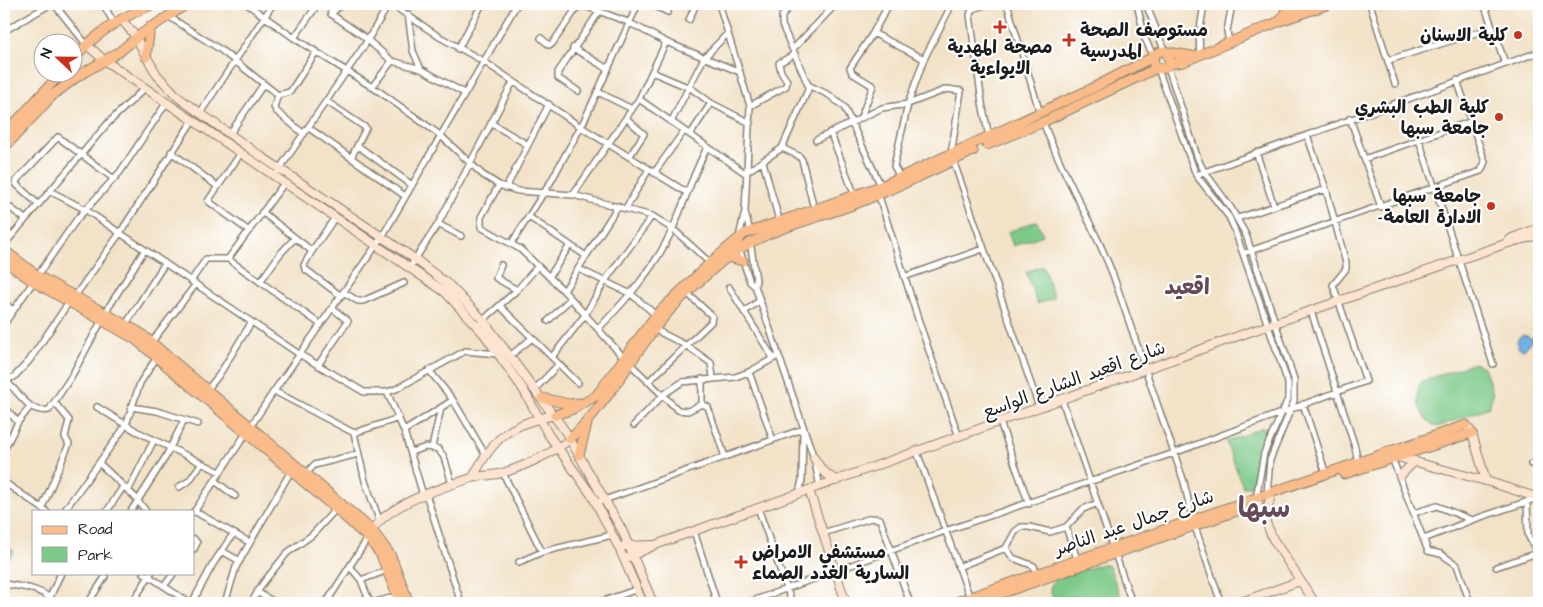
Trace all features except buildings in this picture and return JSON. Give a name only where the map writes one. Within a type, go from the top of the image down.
[{"type":"main road","points":[[82,49],[140,6],[154,4]]},
{"type":"main road","points":[[82,70],[104,60],[150,27],[187,4]]},
{"type":"main road","points":[[555,415],[588,402],[688,294],[728,257],[750,241],[879,189],[1163,67],[1182,62],[1229,43],[1280,21],[1287,11],[1302,4]]},
{"type":"main road","points":[[1287,11],[1329,4]]},
{"type":"main road","points":[[146,57],[150,27]]},
{"type":"main road","points":[[570,439],[589,420],[656,315],[710,262],[750,231],[879,189],[900,177],[952,157],[989,137],[1041,118],[1159,52],[1198,55]]},
{"type":"main road","points":[[1163,67],[1166,53]]},
{"type":"main road","points":[[1153,56],[1152,63],[1163,67]]},
{"type":"main road","points":[[4,135],[53,82]]},
{"type":"main road","points":[[4,148],[66,82]]},
{"type":"main road","points":[[4,250],[36,279]]},
{"type":"main road","points":[[728,257],[743,261]]},
{"type":"main road","points":[[4,261],[104,316],[126,324],[206,390],[292,471],[336,509],[370,534],[388,570],[399,600]]},
{"type":"main road","points":[[104,316],[306,474],[370,534],[391,556],[409,603]]},
{"type":"main road","points":[[542,398],[569,404],[588,402]]},
{"type":"main road","points":[[579,455],[589,420]]},
{"type":"main road","name":"شارع جمال عبد الناصر","points":[[1394,455],[1466,426]]},
{"type":"main road","name":"شارع جمال عبد الناصر","points":[[953,603],[972,601],[1361,465],[1472,433]]},
{"type":"main road","name":"شارع جمال عبد الناصر","points":[[1268,497],[1326,474],[1361,465]]},
{"type":"main road","name":"شارع جمال عبد الناصر","points":[[972,601],[1077,559],[1113,551]]},
{"type":"street","points":[[4,31],[52,4],[86,44],[104,60],[241,153],[277,172],[382,237],[450,286],[483,320],[555,415],[604,498],[629,545],[653,603]]},
{"type":"street","points":[[103,4],[136,38],[164,84],[277,172],[285,182],[445,292],[476,326],[523,389],[596,503],[619,548],[643,603]]},
{"type":"street","points":[[247,4],[294,38],[372,87],[440,135],[469,162],[499,185],[506,188],[573,195],[652,216],[673,229],[710,262]]},
{"type":"street","points":[[200,113],[273,4]]},
{"type":"street","points":[[294,38],[318,4]]},
{"type":"street","points":[[330,4],[331,14],[392,61],[421,69],[464,93]]},
{"type":"street","points":[[331,14],[342,4]]},
{"type":"street","points":[[277,172],[309,128],[390,4],[408,14],[458,49],[483,61],[581,127],[686,192]]},
{"type":"street","points":[[458,49],[482,4]]},
{"type":"street","points":[[195,511],[299,354],[377,245],[516,4]]},
{"type":"street","points":[[511,244],[529,217],[581,127],[628,22],[634,16],[638,4]]},
{"type":"street","points":[[650,4],[668,12]]},
{"type":"street","points":[[690,20],[696,4]]},
{"type":"street","points":[[719,4],[750,106],[745,173],[745,211],[739,238],[739,248],[750,282],[754,286],[759,300],[775,357],[814,458],[820,487]]},
{"type":"street","points":[[792,4],[783,13],[781,21],[808,85],[840,102],[879,189],[904,277],[959,437]]},
{"type":"street","points":[[750,106],[786,86],[787,81],[781,72],[779,63],[794,52],[836,4]]},
{"type":"street","points":[[861,117],[873,86],[852,73],[850,68],[890,4]]},
{"type":"street","points":[[900,177],[894,166],[908,104],[924,59],[950,10],[946,4]]},
{"type":"street","points":[[988,4],[972,9],[970,14],[989,137]]},
{"type":"street","points":[[1007,4],[1041,118],[1079,202],[1101,244],[1174,453],[1194,524],[1221,603]]},
{"type":"street","points":[[1137,4],[1145,39],[1153,56]]},
{"type":"street","points":[[1146,4],[1166,53]]},
{"type":"street","points":[[1198,55],[1198,35],[1204,4]]},
{"type":"street","points":[[1229,43],[1227,31],[1232,4]]},
{"type":"street","points":[[1370,4],[1395,84]]},
{"type":"street","points":[[1484,4],[1505,63]]},
{"type":"street","points":[[541,38],[549,45],[552,44],[576,10],[583,5],[628,22],[666,42],[740,72]]},
{"type":"street","points":[[578,91],[557,76],[573,48],[599,12]]},
{"type":"street","points":[[408,14],[413,50],[421,69]]},
{"type":"street","points":[[168,16],[236,61],[259,78],[263,85],[278,95],[290,92],[316,52]]},
{"type":"street","points":[[1388,60],[1492,28]]},
{"type":"street","points":[[671,122],[704,58],[728,33]]},
{"type":"street","points":[[873,33],[924,59]]},
{"type":"street","points":[[573,195],[639,99],[666,42]]},
{"type":"street","points":[[573,48],[608,69]]},
{"type":"street","points":[[1196,175],[1350,118],[1539,52]]},
{"type":"street","points":[[372,87],[392,61]]},
{"type":"street","points":[[1163,67],[1198,159],[1204,171],[1238,218],[1251,249],[1273,324],[1288,383],[1288,399],[1264,453],[1256,501],[1273,539],[1315,603]]},
{"type":"street","points":[[1163,67],[1196,175],[1229,218],[1294,379],[1296,389],[1290,410],[1270,460],[1268,497],[1264,518]]},
{"type":"street","points":[[652,72],[688,88],[711,104],[750,123]]},
{"type":"street","points":[[1244,253],[1251,249],[1435,189],[1481,172],[1486,162],[1457,80]]},
{"type":"street","points":[[410,267],[438,224],[469,162],[513,82]]},
{"type":"street","points":[[230,135],[263,85]]},
{"type":"street","points":[[745,173],[782,148],[808,85]]},
{"type":"street","points":[[4,244],[108,123],[145,88]]},
{"type":"street","points":[[816,140],[861,117],[889,106],[908,104],[947,89],[961,91],[952,157],[1039,407]]},
{"type":"street","points":[[598,92],[632,109]]},
{"type":"street","points":[[278,95],[274,107],[276,111],[304,134]]},
{"type":"street","points":[[639,99],[745,173]]},
{"type":"street","points":[[326,101],[366,128],[351,158]]},
{"type":"street","points":[[4,324],[77,219],[114,179],[167,102]]},
{"type":"street","points":[[506,188],[549,104]]},
{"type":"street","points":[[690,135],[711,104]]},
{"type":"street","points":[[4,118],[12,125]]},
{"type":"street","points":[[626,118],[644,134],[629,157]]},
{"type":"street","points":[[1350,118],[1381,207]]},
{"type":"street","points":[[4,380],[14,378],[29,361],[120,233],[193,120]]},
{"type":"street","points":[[1364,159],[1472,120]]},
{"type":"street","points":[[491,123],[528,145]]},
{"type":"street","points":[[309,128],[405,196]]},
{"type":"street","points":[[626,208],[651,171],[684,131]]},
{"type":"street","points":[[830,132],[855,196]]},
{"type":"street","points":[[750,603],[945,531],[1174,453],[1366,381],[1334,285],[1346,269],[1346,263],[1326,190],[1307,135]]},
{"type":"street","points":[[38,204],[17,185],[16,181],[58,137],[114,179]]},
{"type":"street","points":[[1419,140],[1493,364]]},
{"type":"street","points":[[358,146],[412,185]]},
{"type":"street","points":[[598,329],[631,294],[654,262],[673,229],[686,192],[707,148]]},
{"type":"street","points":[[782,148],[800,156],[814,209]]},
{"type":"street","points":[[171,152],[216,186]]},
{"type":"street","points":[[1256,152],[1274,206]]},
{"type":"street","points":[[241,153],[216,186],[209,198],[209,203],[249,231]]},
{"type":"street","points":[[763,162],[779,220]]},
{"type":"street","points":[[228,259],[285,182]]},
{"type":"street","points":[[499,185],[481,218],[480,224],[484,229],[520,249],[564,291],[626,361],[682,412],[702,404]]},
{"type":"street","points":[[1238,218],[1326,190]]},
{"type":"street","points":[[50,191],[86,210],[251,323],[364,392],[387,392],[465,351],[509,353],[532,339]]},
{"type":"street","points":[[4,203],[25,219]]},
{"type":"street","points":[[564,291],[618,206]]},
{"type":"street","points":[[745,211],[750,231],[756,280],[754,286]]},
{"type":"street","points":[[262,212],[312,251]]},
{"type":"street","points":[[336,216],[304,265],[306,269],[342,294],[358,301],[363,301],[404,283]]},
{"type":"street","points":[[552,357],[585,315],[605,281],[652,216]]},
{"type":"street","points":[[529,217],[586,256]]},
{"type":"street","points":[[438,224],[461,236]]},
{"type":"street","name":"شارع اقعيد الشارع الواسع","points":[[1504,244],[1512,238],[1539,228]]},
{"type":"street","name":"شارع اقعيد الشارع الواسع","points":[[655,545],[1273,324],[1504,244],[1539,236]]},
{"type":"street","points":[[260,282],[280,254],[296,238]]},
{"type":"street","points":[[549,277],[570,246]]},
{"type":"street","points":[[904,277],[983,249]]},
{"type":"street","points":[[4,380],[30,407],[43,411],[49,410],[55,403],[104,316],[144,251]]},
{"type":"street","points":[[151,343],[193,283],[206,259],[228,259],[320,324]]},
{"type":"street","points":[[126,324],[166,263]]},
{"type":"street","points":[[501,265],[496,278],[518,290]]},
{"type":"street","points":[[476,326],[518,290],[537,267]]},
{"type":"street","points":[[579,268],[631,294],[656,315]]},
{"type":"street","points":[[729,287],[775,357]]},
{"type":"street","points":[[648,382],[687,346],[712,318],[688,294]]},
{"type":"street","points":[[548,321],[570,299]]},
{"type":"street","points":[[744,312],[759,300]]},
{"type":"street","points":[[4,303],[13,310]]},
{"type":"street","points":[[500,306],[578,383]]},
{"type":"street","points":[[318,365],[348,324],[347,319],[332,308]]},
{"type":"street","points":[[1311,311],[1361,465]]},
{"type":"street","points":[[206,390],[219,375],[251,323]]},
{"type":"street","points":[[654,329],[687,346],[711,363],[713,378]]},
{"type":"street","points":[[65,510],[126,424],[140,383],[157,357]]},
{"type":"street","points":[[634,425],[663,395],[682,382],[702,378],[735,377],[775,357]]},
{"type":"street","points":[[535,389],[559,364]]},
{"type":"street","points":[[429,370],[452,400],[485,454]]},
{"type":"street","points":[[748,372],[773,440]]},
{"type":"street","points":[[702,378],[702,404]]},
{"type":"street","points":[[274,391],[354,433],[398,418]]},
{"type":"street","points":[[387,392],[404,431],[461,603]]},
{"type":"street","points":[[404,431],[452,400]]},
{"type":"street","points":[[1062,400],[1132,603]]},
{"type":"street","points":[[4,482],[44,509],[70,444],[65,437],[68,420],[55,403]]},
{"type":"street","points":[[702,404],[710,409],[724,457]]},
{"type":"street","points":[[1303,404],[1326,474]]},
{"type":"street","points":[[4,407],[18,422]]},
{"type":"street","points":[[4,450],[18,422],[30,407]]},
{"type":"street","points":[[98,407],[154,440],[220,472]]},
{"type":"street","points":[[131,407],[157,411],[198,424]]},
{"type":"street","points":[[432,448],[441,408]]},
{"type":"street","points":[[473,478],[485,454],[507,432],[540,418],[555,415]]},
{"type":"street","points":[[132,510],[184,420]]},
{"type":"street","points":[[1000,422],[1028,504]]},
{"type":"street","points":[[1466,426],[1472,433],[1486,481]]},
{"type":"street","points":[[596,503],[604,498],[803,429]]},
{"type":"street","points":[[798,493],[802,480],[803,429]]},
{"type":"street","points":[[354,433],[365,481],[380,522]]},
{"type":"street","points":[[326,603],[370,534],[391,513],[425,495],[452,484],[503,473],[559,448],[570,439]]},
{"type":"street","points":[[128,491],[154,440]]},
{"type":"street","points":[[411,452],[432,448],[442,452],[452,484]]},
{"type":"street","points":[[917,452],[972,601]]},
{"type":"street","points":[[306,474],[314,465],[358,454]]},
{"type":"street","points":[[1394,455],[1539,498]]},
{"type":"street","points":[[1394,455],[1429,552],[1441,554],[1457,565],[1470,603]]},
{"type":"street","points":[[814,458],[822,470],[836,481]]},
{"type":"street","points":[[1400,476],[1415,461]]},
{"type":"street","points":[[99,463],[138,500],[145,510]]},
{"type":"street","points":[[179,487],[189,481],[201,464]]},
{"type":"street","points":[[1530,464],[1539,464]]},
{"type":"street","points":[[225,603],[240,560],[292,471]]},
{"type":"street","points":[[503,473],[542,552]]},
{"type":"street","points":[[215,481],[235,496]]},
{"type":"street","points":[[108,510],[123,487]]},
{"type":"street","points":[[809,490],[846,603]]},
{"type":"street","points":[[1424,539],[1472,520],[1539,498]]},
{"type":"street","points":[[1496,567],[1537,553],[1528,535],[1527,501]]},
{"type":"street","points":[[958,567],[1006,548],[1015,532],[1021,527],[1050,532],[1066,526],[1083,509],[1098,503]]},
{"type":"street","points":[[1414,513],[1437,506],[1472,520]]},
{"type":"street","points":[[758,508],[792,603]]},
{"type":"street","points":[[251,603],[287,553],[312,534],[336,509]]},
{"type":"street","points":[[195,513],[250,542]]},
{"type":"street","points":[[823,533],[871,518],[880,519],[910,603]]},
{"type":"street","points":[[1066,526],[1077,559]]},
{"type":"street","points":[[694,531],[717,603]]},
{"type":"street","points":[[132,603],[148,574],[191,603],[233,534]]},
{"type":"street","points":[[519,562],[542,552],[612,535]]},
{"type":"street","points":[[619,548],[629,545],[655,545]]},
{"type":"street","points":[[624,559],[655,545]]},
{"type":"street","points":[[1006,548],[1013,558],[1034,566],[1036,574]]},
{"type":"street","points":[[222,551],[240,560]]},
{"type":"street","points":[[350,567],[361,580],[371,603],[399,600]]},
{"type":"street","points":[[361,580],[388,570]]},
{"type":"street","points":[[50,597],[61,574]]},
{"type":"street","points":[[164,586],[173,574]]},
{"type":"street","points":[[88,603],[105,577]]},
{"type":"street","points":[[1238,603],[1300,581]]},
{"type":"street","points":[[4,584],[33,588],[50,597],[55,603]]},
{"type":"street","points":[[598,603],[638,589]]},
{"type":"street","points":[[258,592],[275,603]]},
{"type":"green space","points":[[1037,221],[1043,235],[1013,246],[1008,232]]},
{"type":"green space","points":[[1043,266],[1054,298],[1037,304],[1026,272]]},
{"type":"green space","points":[[1474,363],[1484,367],[1493,394],[1489,407],[1438,427],[1432,424],[1423,414],[1418,400],[1417,393],[1422,381]]},
{"type":"green space","points":[[1263,427],[1268,435],[1255,465],[1252,486],[1243,487],[1226,442]]},
{"type":"green space","points":[[4,544],[14,551],[4,565]]},
{"type":"green space","points":[[1102,564],[1109,566],[1123,603],[1054,603],[1050,588],[1054,580]]},
{"type":"water","points":[[1524,335],[1533,339],[1524,350],[1518,348],[1517,341],[1519,337]]},
{"type":"place","name":"مصحة المهدية الايواءية","points":[[1000,27]]},
{"type":"place","name":"كلية الاسنان","points":[[1518,35]]},
{"type":"place","name":"مستوصف الصحة المدرسية","points":[[1069,40]]},
{"type":"place","name":"كلية الطب البشري جامعة سبها","points":[[1499,117]]},
{"type":"place","name":"جامعة سبها -الادارة العامة","points":[[1491,206]]},
{"type":"place","name":"مستشفي الامراض السارية الغدد الصماء","points":[[741,562]]},
{"type":"district","name":"اقعيد","points":[[1187,287]]},
{"type":"district","name":"سبها","points":[[1264,508]]}]
